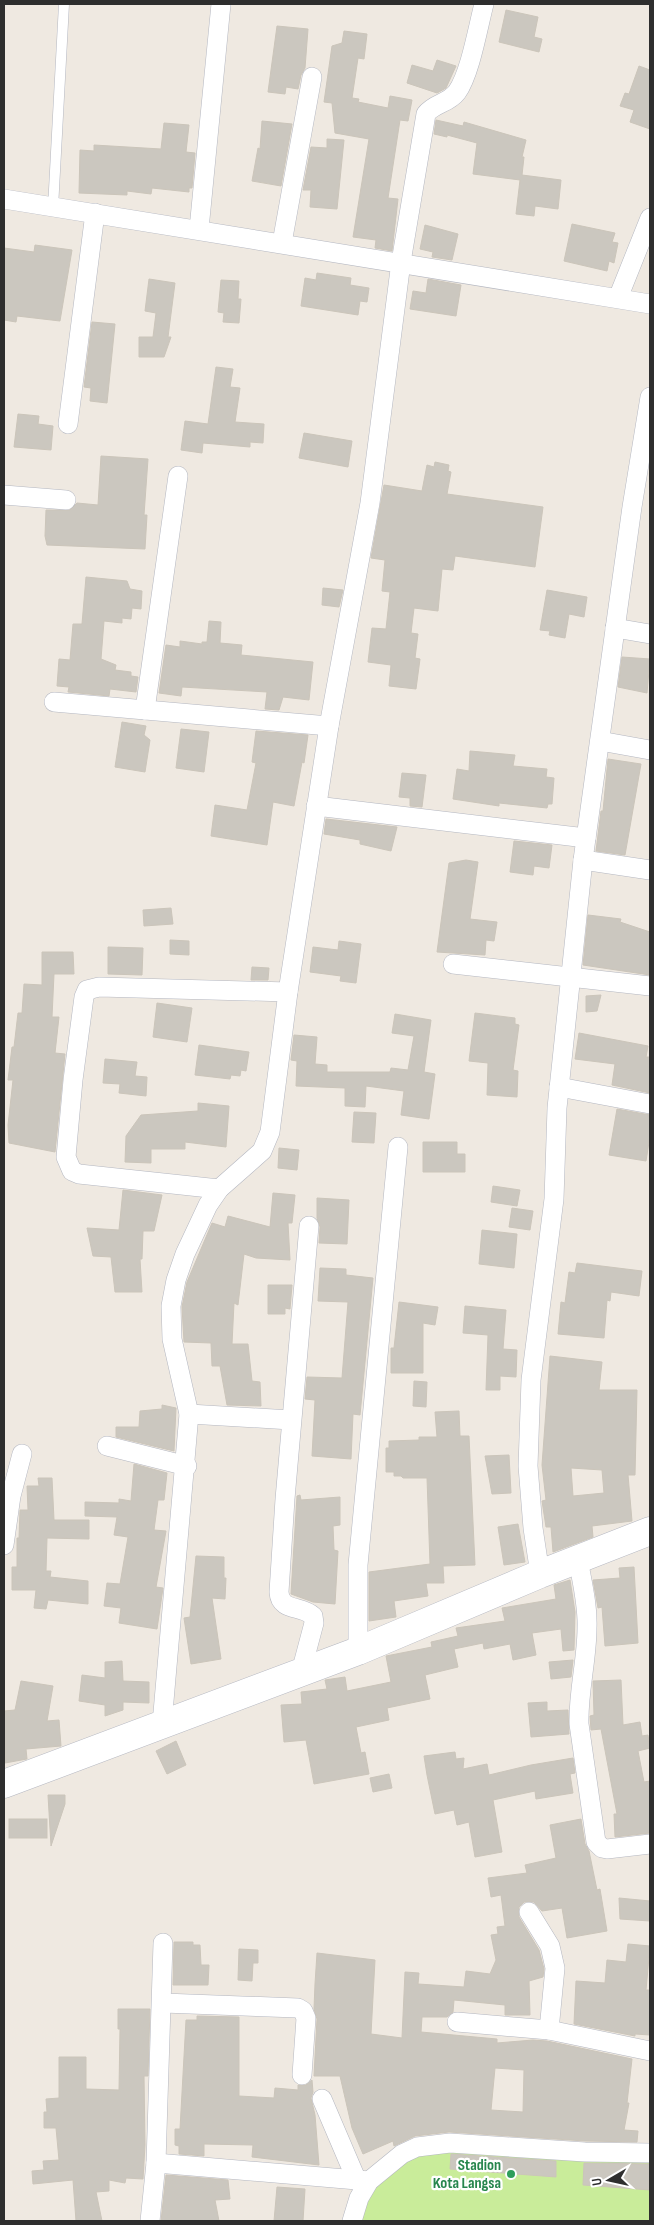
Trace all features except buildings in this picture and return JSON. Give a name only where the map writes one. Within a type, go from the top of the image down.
[{"type":"main road","points":[[4,1784],[358,1651],[540,1574],[650,1532]]},
{"type":"street","points":[[199,230],[221,4]]},
{"type":"street","points":[[162,1724],[190,1414],[172,1339],[171,1306],[176,1280],[185,1254],[208,1205],[219,1189],[262,1151],[267,1143],[270,1132],[288,992],[316,806],[370,503],[401,262],[426,114],[430,108],[449,100],[462,83],[484,4]]},
{"type":"street","points":[[282,243],[312,76]]},
{"type":"street","points":[[4,199],[401,262],[650,304]]},
{"type":"street","points":[[68,424],[95,213]]},
{"type":"street","points":[[618,298],[650,218]]},
{"type":"street","points":[[540,1574],[533,1528],[528,1466],[531,1380],[554,1199],[559,1087],[583,860],[615,628],[650,397]]},
{"type":"street","points":[[145,710],[178,476]]},
{"type":"street","points":[[4,495],[66,500]]},
{"type":"street","points":[[615,628],[650,634]]},
{"type":"street","points":[[54,702],[329,726]]},
{"type":"street","points":[[600,740],[650,750]]},
{"type":"street","points":[[316,806],[586,838]]},
{"type":"street","points":[[583,860],[650,870]]},
{"type":"street","points":[[453,964],[650,986]]},
{"type":"street","points":[[219,1189],[79,1174],[72,1171],[66,1157],[73,1080],[84,997],[87,990],[99,987],[288,992]]},
{"type":"street","points":[[559,1087],[650,1104]]},
{"type":"street","points":[[358,1651],[356,1616],[358,1565],[398,1148]]},
{"type":"street","points":[[301,1672],[314,1623],[313,1616],[286,1606],[279,1597],[279,1592],[291,1420],[309,1226]]},
{"type":"street","points":[[190,1414],[291,1420]]},
{"type":"street","points":[[107,1446],[186,1466]]},
{"type":"street","points":[[4,1545],[11,1496],[22,1454]]},
{"type":"street","points":[[578,1559],[586,1607],[587,1628],[578,1706],[579,1724],[596,1842],[602,1848],[607,1849],[650,1844]]},
{"type":"street","points":[[529,1912],[550,1946],[555,1968],[549,2030]]},
{"type":"street","points":[[150,2221],[156,2163],[163,2003],[163,1943]]},
{"type":"street","points":[[163,2003],[298,2008],[303,2011],[306,2018],[302,2075]]},
{"type":"street","points":[[457,2022],[549,2030],[650,2051]]},
{"type":"street","points":[[322,2099],[363,2181],[352,2221]]},
{"type":"street","points":[[156,2163],[363,2181],[402,2154],[417,2147],[436,2143],[612,2154],[650,2153]]},
{"type":"lane","points":[[53,208],[64,4]]},
{"type":"green space","name":"Stadion Kota Langsa","points":[[429,2141],[650,2158],[650,2221],[344,2221],[357,2189]]},
{"type":"place","name":"Stadion Kota Langsa","points":[[511,2174]]}]
